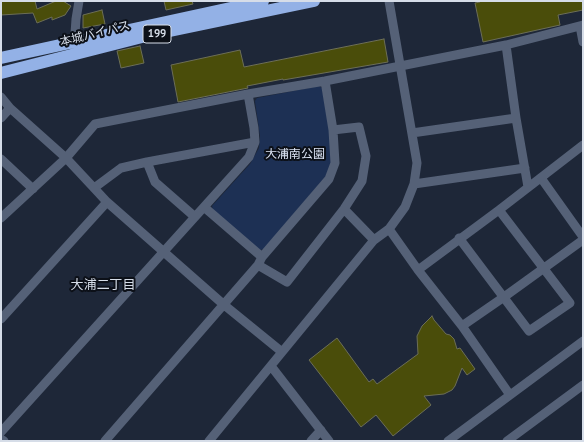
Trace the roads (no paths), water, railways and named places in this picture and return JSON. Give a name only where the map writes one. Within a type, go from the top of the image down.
[{"type":"highway","name":"本城バイパス","points":[[1,72],[74,48],[263,1]]},
{"type":"highway","name":"本城バイパス","points":[[1,58],[146,36],[314,1]]},
{"type":"street","points":[[74,48],[79,1]]},
{"type":"street","points":[[209,441],[374,240],[389,229],[405,207],[414,184],[417,163],[389,1]]},
{"type":"street","points":[[1,218],[66,158],[95,124],[400,66],[506,44],[582,25],[583,42]]},
{"type":"street","points":[[506,44],[516,118],[528,187]]},
{"type":"street","points":[[105,441],[258,265],[262,256],[329,179],[336,163],[333,130],[325,81]]},
{"type":"street","points":[[1,432],[250,157],[254,142],[254,128],[248,94]]},
{"type":"street","points":[[1,97],[10,108],[66,158],[108,202],[223,304],[282,352]]},
{"type":"street","points":[[1,118],[10,108]]},
{"type":"street","points":[[412,133],[516,118]]},
{"type":"street","points":[[258,265],[287,282],[344,209],[362,181],[366,156],[360,127],[333,130]]},
{"type":"street","points":[[94,188],[121,168],[254,142]]},
{"type":"street","points":[[418,270],[583,145]]},
{"type":"street","points":[[1,159],[33,189]]},
{"type":"street","points":[[146,162],[155,182],[195,217]]},
{"type":"street","points":[[414,184],[525,168]]},
{"type":"street","points":[[462,326],[544,269],[583,238],[541,178]]},
{"type":"street","points":[[1,318],[108,202]]},
{"type":"street","points":[[204,207],[262,256]]},
{"type":"street","points":[[344,209],[374,240]]},
{"type":"street","points":[[459,238],[529,331],[570,303],[498,210]]},
{"type":"street","points":[[389,229],[418,270],[462,326],[510,395]]},
{"type":"street","points":[[448,441],[462,437],[510,395],[583,341]]},
{"type":"street","points":[[271,366],[329,441]]},
{"type":"street","points":[[507,441],[583,385]]},
{"type":"street","points":[[311,441],[321,430]]},
{"type":"district","name":"大浦二丁目","points":[[103,285]]},
{"type":"park label","name":"大浦南公園","points":[[295,155]]}]
